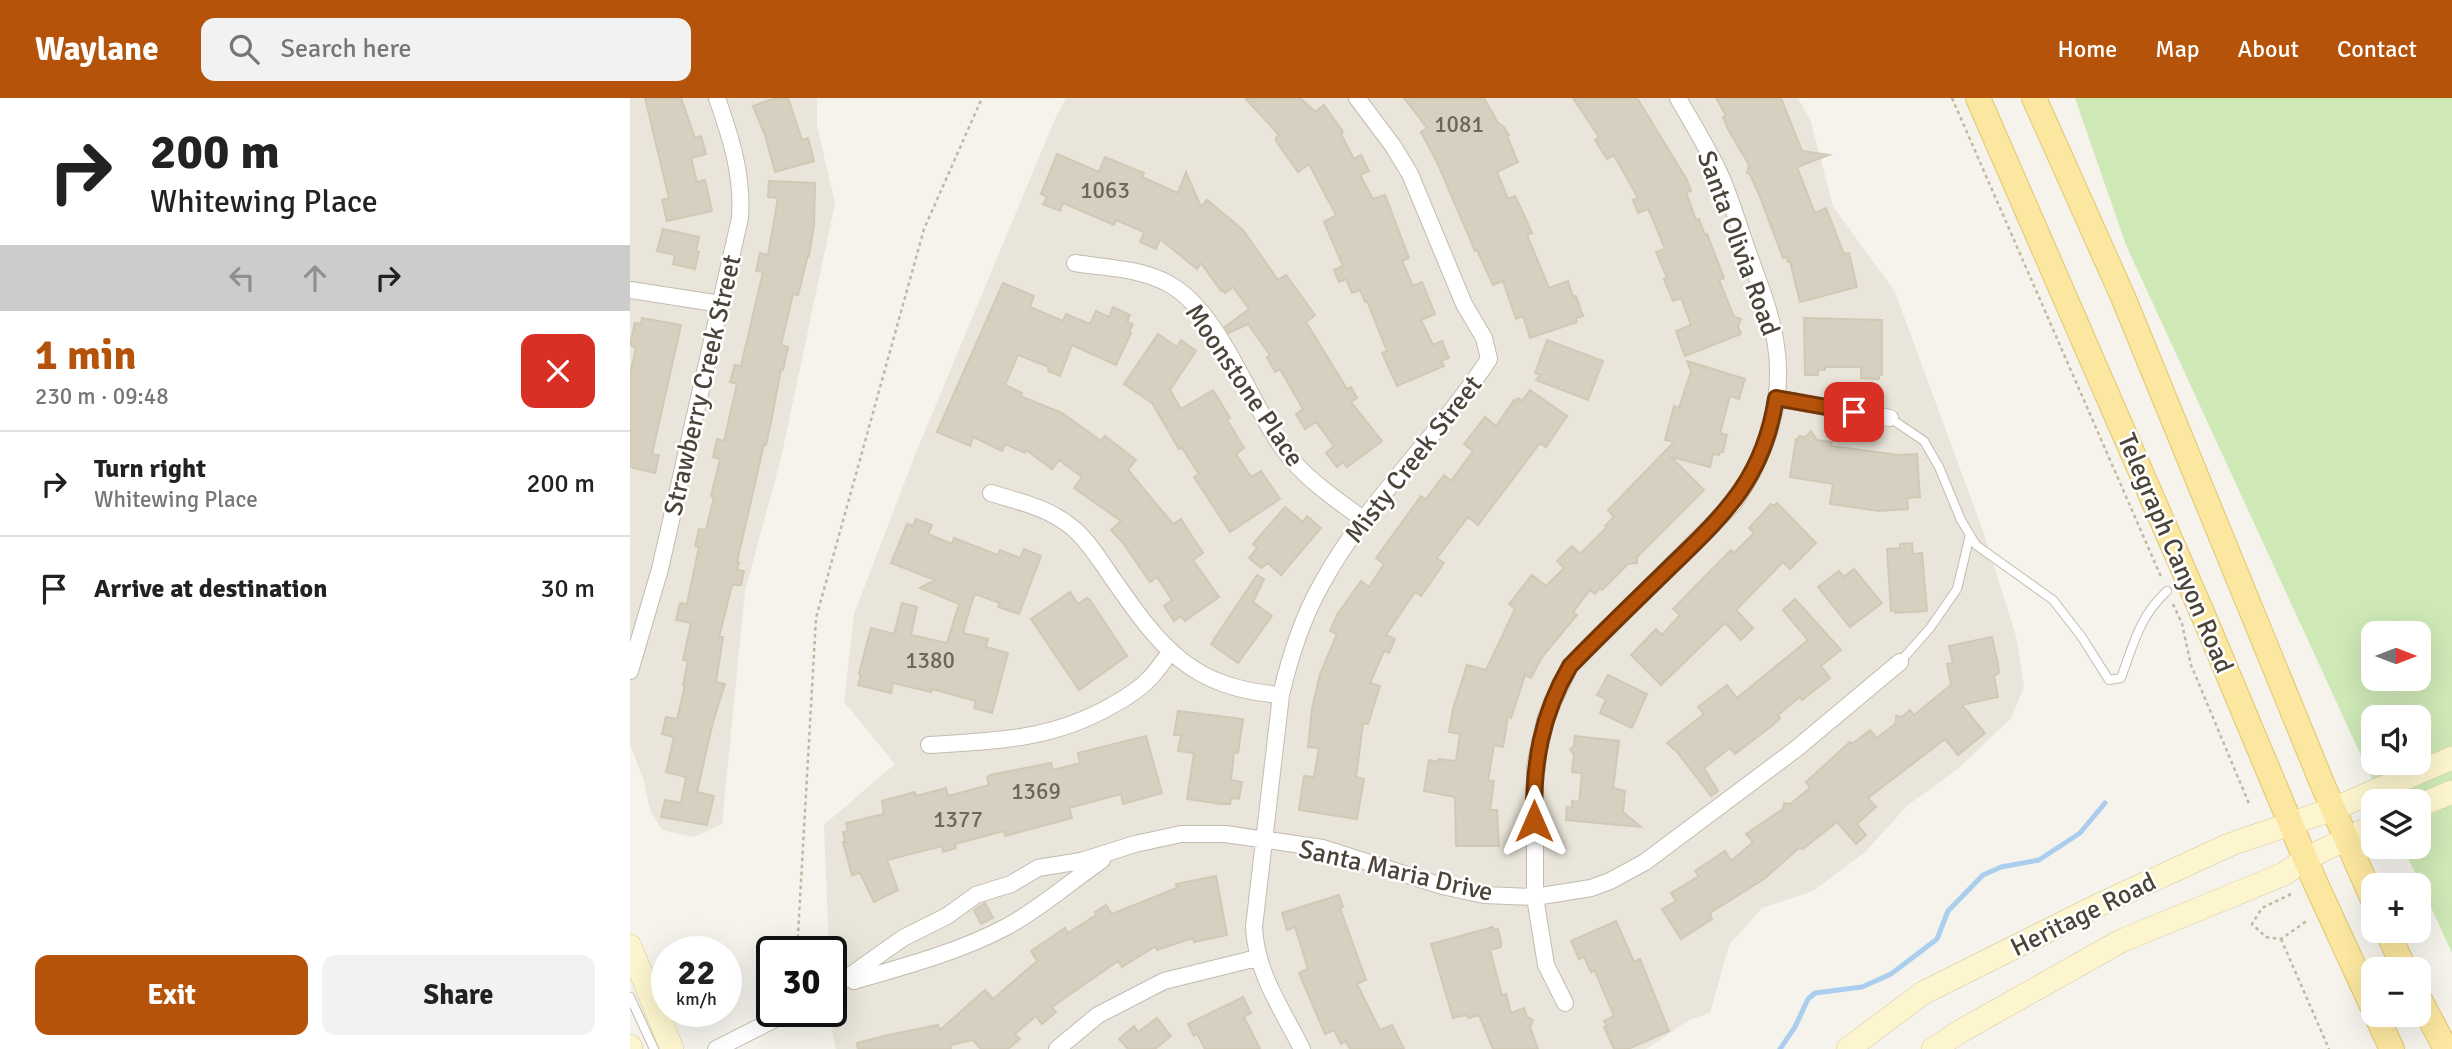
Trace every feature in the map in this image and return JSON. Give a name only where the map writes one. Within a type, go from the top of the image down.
[{"type":"main road","name":"Telegraph Canyon Road","points":[[1978,98],[2204,617],[2305,859],[2361,982]]},
{"type":"main road","name":"Telegraph Canyon Road","points":[[2034,98],[2123,297],[2361,873]]},
{"type":"main road","name":"Heritage Road","points":[[1848,1049],[1923,993],[2099,905],[2229,845],[2333,809],[2452,758]]},
{"type":"main road","points":[[2431,801],[2452,792]]},
{"type":"main road","name":"Heritage Road","points":[[1933,1049],[2120,941],[2284,874],[2305,859],[2361,831]]},
{"type":"main road","points":[[630,946],[672,1049]]},
{"type":"main road","points":[[2431,1021],[2446,1049]]},
{"type":"main road","points":[[2382,1027],[2392,1049]]},
{"type":"street","name":"Strawberry Creek Street","points":[[630,671],[660,569],[740,218],[737,160],[717,98]]},
{"type":"street","name":"Misty Creek Street","points":[[1302,1049],[1267,984],[1257,958],[1254,927],[1281,695],[1289,660],[1309,607],[1335,561],[1381,497],[1469,389],[1489,359],[1484,338],[1464,304],[1410,174],[1357,98]]},
{"type":"street","name":"Santa Olivia Road","points":[[1565,1003],[1546,965],[1535,897],[1535,766],[1546,717],[1560,682],[1570,666],[1733,504],[1752,475],[1766,443],[1776,398],[1776,340],[1766,302],[1718,169],[1678,98]]},
{"type":"street","name":"Moonstone Place","points":[[1075,263],[1144,274],[1167,283],[1190,299],[1210,323],[1285,452],[1312,481],[1364,520]]},
{"type":"street","points":[[630,290],[720,304]]},
{"type":"street","points":[[1776,398],[1890,418]]},
{"type":"street","points":[[991,494],[1040,508],[1074,529],[1090,546],[1147,628],[1170,653],[1198,673],[1247,691],[1281,695]]},
{"type":"street","points":[[929,745],[1010,740],[1078,723],[1134,692],[1150,679],[1170,653]]},
{"type":"street","name":"Santa Maria Drive","points":[[847,979],[904,938],[947,916],[976,895],[1011,884],[1038,869],[1082,861],[1146,841],[1181,834],[1225,834],[1323,848],[1443,886],[1484,895],[1535,897],[1591,887],[1610,881],[1645,862],[1796,749],[1900,662]]},
{"type":"street","name":"Santa Maria Drive","points":[[847,983],[936,955],[1005,928],[1113,852]]},
{"type":"street","points":[[1057,1049],[1098,1015],[1164,981],[1257,958]]},
{"type":"street","points":[[716,1049],[759,1027]]},
{"type":"lane","points":[[1890,418],[1924,441],[1976,545],[2053,600],[2081,636],[2109,680],[2121,678],[2141,621],[2152,605],[2167,591]]},
{"type":"lane","points":[[1900,662],[1930,628],[1957,589],[1970,535]]},
{"type":"lane","points":[[630,997],[654,1049]]},
{"type":"path","points":[[798,936],[816,618],[924,229],[982,98]]},
{"type":"path","points":[[1952,98],[2182,624],[2191,665],[2250,806]]},
{"type":"path","points":[[2294,893],[2262,908],[2252,924],[2266,937],[2281,939],[2308,920]]},
{"type":"path","points":[[2281,939],[2329,1049]]},
{"type":"shaded area","points":[[630,98],[817,98],[817,126],[835,203],[781,458],[745,591],[722,824],[694,837],[662,830],[650,810],[644,781],[630,744]]},
{"type":"shaded area","points":[[1066,98],[1798,98],[1811,122],[1833,206],[1895,292],[1983,531],[2016,636],[2024,687],[2011,718],[1959,768],[1908,805],[1865,852],[1813,891],[1762,908],[1729,945],[1710,1013],[1689,1020],[1646,1049],[836,1049],[832,1027],[847,1027],[847,936],[828,936],[824,825],[895,764],[844,702],[854,614],[915,455]]},
{"type":"green space","points":[[2075,98],[2452,98],[2452,953],[2431,908],[2431,873],[2415,873],[2409,859],[2431,859],[2431,789],[2376,789],[2370,775],[2431,775],[2431,705],[2361,705],[2361,755],[2126,245]]},
{"type":"building","points":[[645,98],[681,98],[695,138],[701,136],[706,154],[691,158],[697,182],[705,180],[712,211],[667,221],[662,200],[669,198]]},
{"type":"building","points":[[776,98],[788,98],[802,140],[808,138],[814,161],[775,172],[765,135],[753,106]]},
{"type":"building","points":[[1245,98],[1300,98],[1315,112],[1324,105],[1343,132],[1341,134],[1354,159],[1361,155],[1369,171],[1360,175],[1373,199],[1385,195],[1409,258],[1402,261],[1413,286],[1422,282],[1435,314],[1421,320],[1433,345],[1442,341],[1449,358],[1441,361],[1444,366],[1397,386],[1382,353],[1387,351],[1367,301],[1365,302],[1360,290],[1352,293],[1346,279],[1339,282],[1334,270],[1343,266],[1324,222],[1336,215],[1309,164],[1298,172],[1276,141],[1279,135]]},
{"type":"building","points":[[1404,98],[1484,98],[1498,123],[1509,135],[1507,136],[1518,162],[1497,172],[1508,199],[1515,196],[1525,217],[1532,233],[1527,235],[1549,288],[1568,281],[1583,316],[1576,318],[1577,322],[1530,338],[1523,316],[1516,319],[1503,281],[1493,285],[1477,250],[1475,251],[1437,162],[1421,132],[1427,128]]},
{"type":"building","points":[[1573,98],[1637,98],[1687,180],[1691,191],[1686,192],[1696,220],[1699,219],[1705,235],[1707,234],[1724,278],[1719,280],[1734,317],[1741,319],[1738,326],[1741,334],[1685,356],[1676,331],[1691,325],[1681,298],[1673,301],[1664,279],[1667,278],[1656,252],[1665,249],[1652,217],[1648,209],[1638,213],[1633,200],[1638,198],[1614,155],[1607,159],[1595,140],[1599,137]]},
{"type":"building","points":[[1716,98],[1781,98],[1802,151],[1829,155],[1797,167],[1815,213],[1826,208],[1844,254],[1849,253],[1857,287],[1800,302],[1790,261],[1788,262],[1786,257],[1783,258],[1760,197],[1750,174],[1747,173],[1749,165],[1728,129],[1723,117],[1726,115]]},
{"type":"building","points":[[1057,154],[1099,172],[1105,157],[1144,173],[1142,177],[1178,193],[1186,172],[1201,207],[1207,200],[1243,230],[1278,280],[1286,275],[1315,315],[1306,322],[1347,389],[1351,387],[1357,398],[1351,402],[1382,441],[1347,467],[1343,462],[1337,467],[1326,453],[1334,446],[1316,422],[1305,429],[1296,414],[1303,409],[1280,369],[1275,372],[1267,357],[1270,355],[1248,324],[1229,333],[1225,327],[1249,309],[1233,287],[1225,293],[1221,291],[1201,263],[1197,269],[1160,239],[1156,249],[1140,242],[1144,232],[1116,220],[1114,225],[1063,203],[1060,211],[1043,204],[1047,197],[1041,194]]},
{"type":"building","points":[[769,181],[815,183],[814,225],[809,256],[798,295],[793,294],[781,345],[788,347],[737,562],[737,570],[744,571],[741,585],[732,585],[719,637],[723,637],[716,682],[725,684],[697,792],[714,796],[707,825],[661,817],[665,800],[681,803],[686,777],[666,772],[674,737],[662,734],[666,717],[677,719],[685,686],[683,685],[688,661],[683,660],[691,623],[676,620],[680,603],[687,604],[699,547],[695,546],[699,529],[706,530],[714,497],[711,496],[720,459],[713,457],[717,439],[724,441],[737,384],[730,382],[735,365],[741,366],[763,272],[756,271],[760,253],[768,255],[778,198],[768,197]]},
{"type":"building","points":[[663,229],[699,237],[695,269],[673,264],[675,255],[657,251]]},
{"type":"building","points":[[1003,283],[1034,296],[1030,307],[1063,321],[1066,314],[1090,324],[1096,311],[1109,317],[1113,307],[1130,315],[1127,322],[1133,324],[1129,332],[1131,333],[1116,365],[1072,345],[1060,376],[1048,371],[1049,367],[1018,355],[1005,385],[1022,393],[1020,396],[1062,413],[1101,441],[1105,436],[1136,460],[1128,470],[1173,524],[1181,519],[1203,553],[1193,560],[1219,597],[1185,621],[1181,616],[1174,621],[1164,606],[1172,600],[1157,577],[1150,582],[1111,530],[1121,521],[1074,488],[1082,477],[1059,460],[1052,469],[1026,450],[1025,453],[1005,444],[1002,451],[973,437],[970,446],[937,432]]},
{"type":"building","points":[[642,318],[681,325],[652,454],[659,455],[655,473],[630,467],[630,374],[636,348],[630,345],[635,323],[641,324]]},
{"type":"building","points":[[1804,318],[1882,320],[1882,375],[1879,375],[1879,379],[1861,378],[1861,367],[1825,367],[1825,370],[1818,370],[1818,375],[1805,375]]},
{"type":"building","points":[[1158,334],[1177,347],[1181,340],[1196,351],[1170,390],[1181,409],[1213,390],[1244,448],[1236,454],[1251,477],[1261,471],[1280,499],[1230,532],[1194,477],[1199,474],[1182,448],[1179,449],[1152,403],[1124,384]]},
{"type":"building","points":[[1547,340],[1603,361],[1588,400],[1536,380],[1540,375],[1535,373]]},
{"type":"building","points":[[1687,361],[1745,379],[1739,399],[1730,396],[1720,433],[1727,435],[1723,452],[1719,455],[1713,454],[1710,467],[1671,457],[1704,490],[1637,557],[1637,563],[1628,564],[1602,590],[1600,588],[1595,594],[1590,590],[1573,612],[1577,615],[1542,657],[1531,678],[1525,675],[1511,718],[1508,716],[1503,747],[1494,745],[1488,780],[1494,781],[1490,810],[1497,810],[1499,846],[1456,846],[1455,797],[1424,791],[1429,760],[1456,761],[1460,734],[1449,732],[1453,709],[1467,665],[1486,670],[1515,609],[1509,604],[1532,575],[1546,586],[1564,568],[1557,561],[1572,546],[1579,553],[1582,552],[1607,527],[1605,526],[1614,517],[1608,510],[1674,442],[1665,440],[1674,406],[1679,408],[1692,374]]},
{"type":"building","points":[[1530,390],[1567,416],[1546,447],[1540,443],[1478,525],[1468,517],[1437,558],[1444,563],[1421,596],[1415,592],[1386,635],[1395,639],[1389,653],[1384,651],[1370,683],[1380,686],[1368,724],[1363,723],[1356,777],[1364,779],[1357,819],[1299,810],[1304,776],[1314,777],[1319,748],[1308,747],[1312,709],[1320,674],[1337,634],[1330,631],[1337,615],[1361,581],[1369,587],[1384,564],[1376,558],[1421,496],[1426,499],[1444,475],[1451,481],[1473,451],[1464,444],[1485,417],[1496,426],[1514,400],[1518,398],[1522,401]]},
{"type":"building","points":[[1811,431],[1817,440],[1832,442],[1831,446],[1899,455],[1917,454],[1920,497],[1907,498],[1908,509],[1879,511],[1830,504],[1833,484],[1790,477],[1796,439],[1798,440],[1799,436],[1806,437]]},
{"type":"building","points":[[1777,503],[1816,543],[1790,569],[1783,562],[1736,610],[1753,628],[1741,640],[1725,623],[1661,685],[1631,655],[1656,629],[1662,635],[1680,615],[1673,609],[1731,550],[1734,553],[1754,533],[1749,528],[1771,504],[1774,506]]},
{"type":"building","points":[[1285,507],[1303,522],[1307,516],[1321,528],[1281,575],[1268,563],[1261,568],[1249,558],[1257,548],[1253,544]]},
{"type":"building","points":[[916,519],[932,525],[928,534],[952,544],[954,538],[998,555],[1000,550],[1020,558],[1024,549],[1041,556],[1019,614],[998,607],[1000,603],[975,594],[971,604],[963,633],[988,639],[986,647],[1008,653],[992,713],[974,708],[976,701],[932,689],[931,692],[893,683],[891,693],[858,685],[871,628],[894,634],[902,603],[917,607],[911,635],[947,643],[959,604],[920,588],[935,580],[891,563],[907,524],[913,526]]},
{"type":"building","points":[[1912,543],[1913,554],[1922,553],[1927,611],[1895,613],[1895,610],[1891,611],[1887,549]]},
{"type":"building","points":[[1854,569],[1882,603],[1850,627],[1818,587],[1839,571],[1844,577]]},
{"type":"building","points":[[1257,575],[1264,579],[1253,602],[1272,616],[1238,663],[1211,644]]},
{"type":"building","points":[[1070,592],[1078,604],[1087,598],[1090,600],[1127,656],[1079,690],[1031,619]]},
{"type":"building","points":[[1795,599],[1841,650],[1821,666],[1830,678],[1802,700],[1800,697],[1778,715],[1780,718],[1774,724],[1735,754],[1730,748],[1704,768],[1718,791],[1711,796],[1667,743],[1704,714],[1698,707],[1727,685],[1737,698],[1808,640],[1783,610]]},
{"type":"building","points":[[1992,637],[1999,673],[1994,676],[1998,697],[1962,705],[1985,733],[1958,755],[1945,739],[1868,798],[1876,807],[1857,824],[1866,835],[1856,844],[1837,822],[1803,849],[1799,848],[1764,879],[1710,913],[1712,919],[1681,939],[1662,909],[1676,901],[1671,893],[1699,876],[1695,871],[1725,851],[1731,861],[1753,842],[1746,834],[1783,809],[1784,803],[1790,804],[1810,788],[1806,782],[1850,742],[1852,744],[1870,730],[1877,738],[1896,723],[1896,716],[1902,717],[1910,710],[1914,715],[1951,685],[1947,664],[1953,663],[1949,646]]},
{"type":"building","points":[[1608,675],[1647,694],[1632,728],[1600,713],[1606,699],[1597,695]]},
{"type":"building","points":[[1178,711],[1243,719],[1238,753],[1234,752],[1231,780],[1242,782],[1239,799],[1231,798],[1230,804],[1221,804],[1187,799],[1194,753],[1178,751],[1181,735],[1174,735]]},
{"type":"building","points":[[1146,736],[1162,793],[1123,804],[1121,794],[1069,808],[1072,818],[1005,836],[1004,831],[955,844],[956,848],[943,852],[942,846],[887,860],[898,890],[874,902],[860,873],[852,875],[843,842],[843,832],[848,831],[846,823],[884,814],[882,801],[915,792],[916,796],[946,788],[948,796],[989,785],[987,778],[990,775],[1051,763],[1053,770],[1080,763],[1078,753]]},
{"type":"building","points":[[1575,736],[1619,741],[1613,788],[1625,791],[1623,812],[1641,827],[1566,820],[1567,807],[1572,808],[1572,801],[1579,802],[1582,773],[1572,772],[1574,755],[1570,749],[1574,746]]},
{"type":"building","points":[[1216,876],[1227,935],[1194,942],[1193,938],[1157,950],[1156,946],[1122,967],[1118,961],[1052,1007],[1056,1012],[1042,1024],[1036,1016],[1015,1034],[1020,1039],[1008,1049],[981,1049],[973,1040],[950,1045],[951,1049],[858,1049],[857,1043],[888,1035],[938,1025],[940,1030],[985,990],[993,999],[1037,961],[1031,951],[1065,928],[1068,933],[1096,915],[1095,912],[1106,905],[1112,914],[1177,888],[1176,884]]},
{"type":"building","points":[[1339,895],[1343,907],[1340,908],[1366,980],[1357,984],[1380,1030],[1392,1025],[1404,1049],[1350,1049],[1346,1041],[1341,1044],[1334,1030],[1325,1034],[1299,973],[1308,969],[1295,927],[1287,930],[1282,913]]},
{"type":"building","points":[[985,903],[993,918],[981,924],[974,910]]},
{"type":"building","points":[[1616,921],[1634,962],[1640,959],[1669,1031],[1628,1049],[1614,1049],[1604,1021],[1614,1016],[1595,971],[1591,972],[1584,957],[1579,959],[1571,941]]},
{"type":"building","points":[[1493,927],[1494,930],[1498,929],[1501,947],[1490,950],[1502,995],[1506,994],[1511,1013],[1524,1008],[1527,1017],[1533,1020],[1530,1027],[1538,1049],[1493,1049],[1479,1015],[1453,1018],[1431,944]]},
{"type":"building","points":[[1243,997],[1251,1013],[1244,1017],[1260,1049],[1205,1049],[1188,1024]]},
{"type":"building","points":[[1157,1018],[1171,1036],[1155,1049],[1128,1049],[1119,1039],[1134,1026],[1138,1032]]},
{"type":"waterway","points":[[1780,1049],[1795,1027],[1808,999],[1815,993],[1862,987],[1891,974],[1937,939],[1948,911],[1983,875],[2001,867],[2039,860],[2080,833],[2105,803]]},
{"type":"route","points":[[1534,821],[1535,766],[1539,741],[1560,682],[1570,666],[1733,504],[1757,465],[1766,443],[1776,398],[1854,412]]}]
